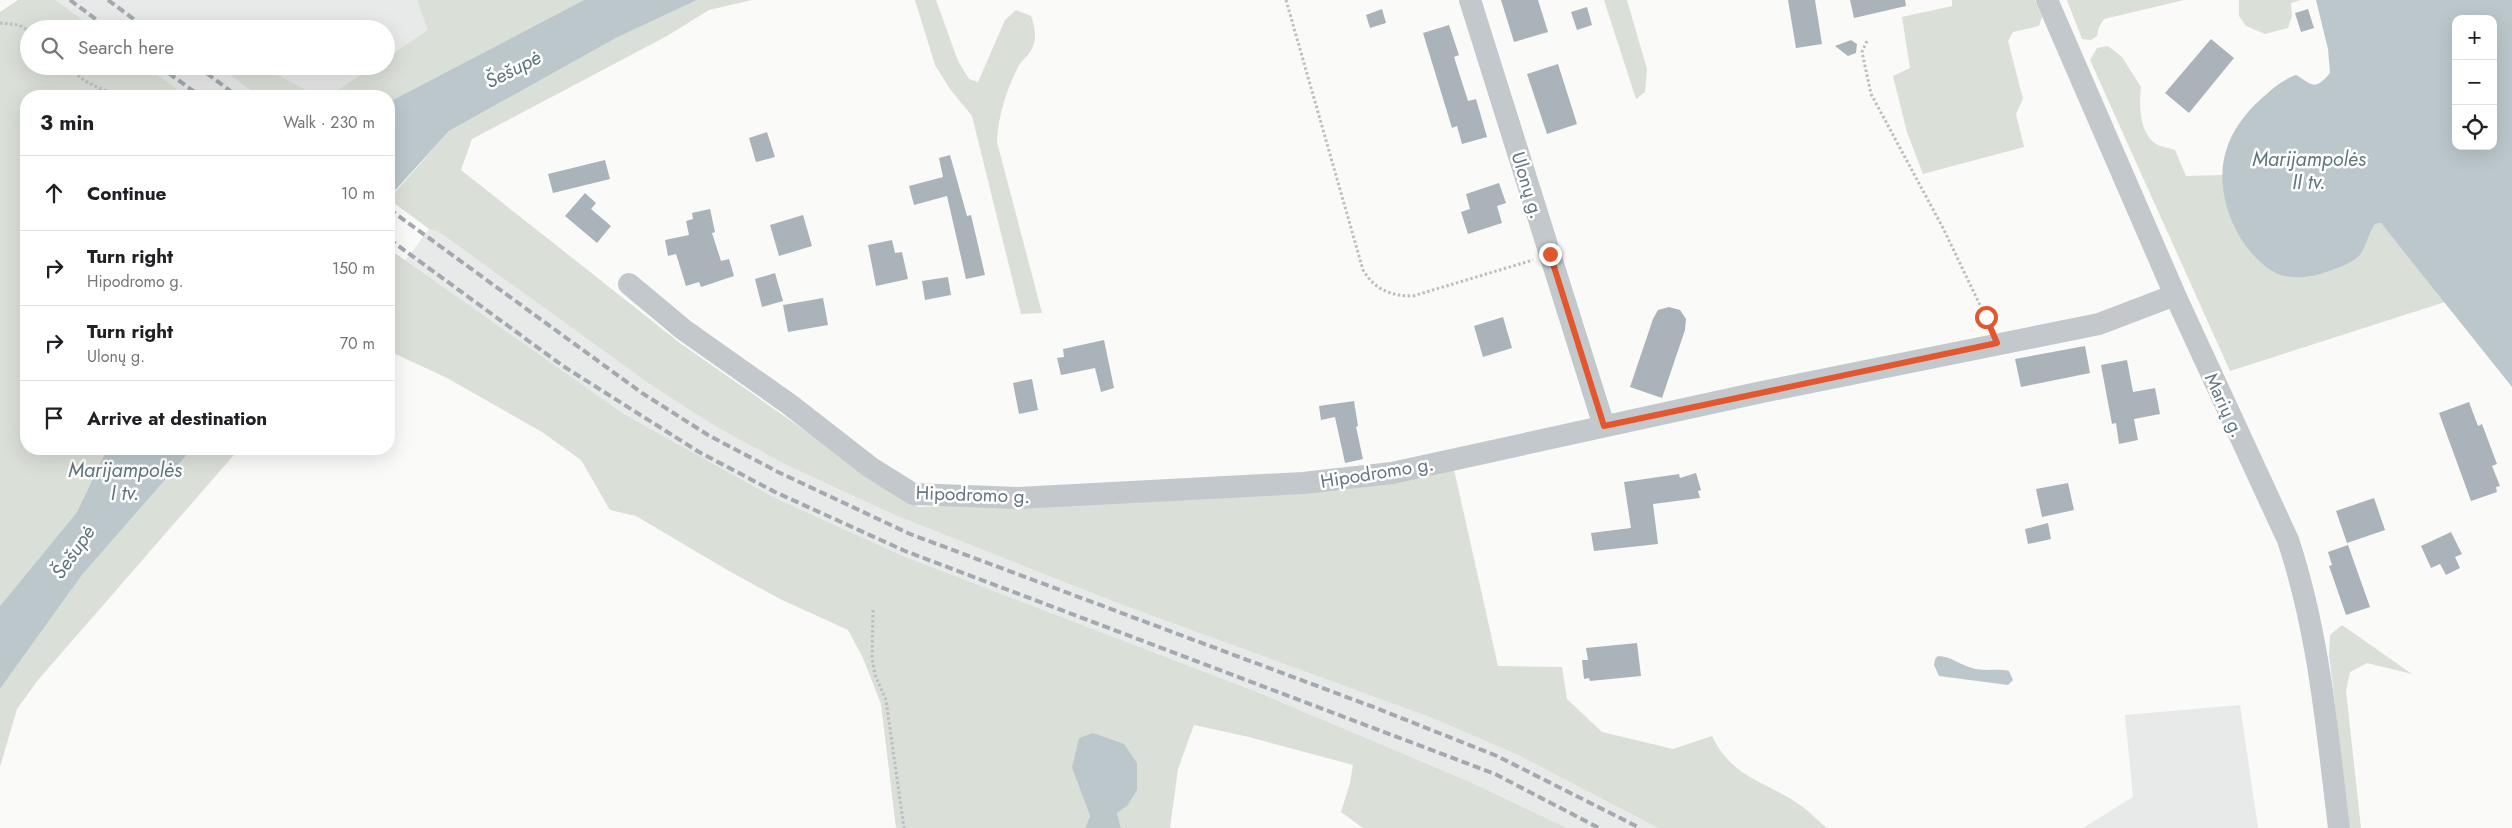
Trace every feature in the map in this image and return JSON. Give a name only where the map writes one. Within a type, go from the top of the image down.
[{"type":"street","name":"Ulonų g.","points":[[1470,0],[1604,426]]},
{"type":"street","name":"Marių g.","points":[[2047,0],[2175,295],[2288,540],[2302,582],[2321,671],[2338,828]]},
{"type":"street","name":"Hipodromo g.","points":[[629,284],[684,330],[789,404],[870,467],[913,494],[1018,498],[1312,482],[1392,473],[1997,343],[2099,324],[2175,295]]},
{"type":"path","points":[[1286,0],[1363,270],[1369,281],[1382,290],[1397,296],[1413,296],[1550,254]]},
{"type":"path","points":[[0,23],[20,26]]},
{"type":"path","points":[[1867,40],[1862,52],[1870,94],[1943,228],[1997,343]]},
{"type":"path","points":[[77,75],[104,90]]},
{"type":"path","points":[[873,610],[872,658],[875,675],[886,700],[904,828]]},
{"type":"shaded area","points":[[18,0],[56,0],[83,20],[20,20],[20,75],[158,75],[178,90],[20,90],[20,455],[104,455],[77,512],[0,606],[0,12]]},
{"type":"shaded area","points":[[56,0],[417,0],[429,30],[395,52],[395,20],[83,20]]},
{"type":"shaded area","points":[[417,0],[584,0],[395,99],[395,90],[337,90],[360,75],[395,75],[395,52],[428,30]]},
{"type":"shaded area","points":[[697,0],[752,0],[709,10],[667,36],[472,139],[461,170],[680,343],[890,490],[919,507],[1094,501],[1453,465],[1498,666],[1562,667],[1567,699],[1602,732],[1673,749],[1712,736],[1720,750],[1740,770],[1800,805],[1827,828],[1658,828],[1518,755],[1432,718],[1115,602],[897,516],[785,464],[715,426],[651,385],[439,232],[429,229],[395,204],[395,192],[449,131],[616,38]]},
{"type":"shaded area","points":[[915,0],[936,0],[958,61],[969,79],[978,82],[1005,20],[1016,10],[1031,16],[1035,29],[1033,48],[1019,65],[1010,85],[1003,104],[997,142],[1042,313],[1021,314],[972,116],[950,89],[935,65]]},
{"type":"shaded area","points":[[1604,0],[1627,0],[1647,69],[1645,92],[1636,99]]},
{"type":"shaded area","points":[[1952,0],[2035,0],[2042,17],[2039,26],[2013,32],[2008,41],[2023,99],[2016,114],[2024,147],[1923,174],[1907,132],[1893,76],[1910,68],[1902,17],[1952,6]]},
{"type":"shaded area","points":[[2067,0],[2184,0],[2104,19],[2099,27],[2097,36],[2091,40],[2082,39]]},
{"type":"shaded area","points":[[2239,0],[2301,0],[2291,3],[2292,16],[2288,28],[2265,34],[2246,26],[2239,16]]},
{"type":"shaded area","points":[[2108,46],[2122,57],[2141,87],[2141,118],[2150,139],[2158,145],[2175,150],[2186,176],[2223,175],[2225,199],[2273,272],[2301,276],[2322,272],[2364,246],[2368,233],[2375,224],[2381,223],[2445,302],[2230,371],[2090,60],[2097,48]]},
{"type":"shaded area","points":[[158,75],[230,75],[250,90],[178,90]]},
{"type":"shaded area","points":[[230,75],[278,75],[307,90],[250,90]]},
{"type":"shaded area","points":[[278,75],[360,75],[337,90],[307,90]]},
{"type":"shaded area","points":[[429,229],[439,232],[651,385],[715,426],[897,516],[1115,602],[1432,718],[1518,755],[1658,828],[1567,828],[1468,781],[1257,692],[903,556],[773,497],[624,414],[405,261]]},
{"type":"shaded area","points":[[395,253],[624,414],[773,497],[903,556],[1257,692],[1468,781],[1567,828],[1363,828],[1341,812],[1350,783],[1353,765],[1249,737],[1194,725],[1178,769],[1170,828],[1121,828],[1117,813],[1127,806],[1072,768],[1090,816],[1085,828],[896,828],[881,704],[863,658],[848,630],[780,599],[636,516],[610,510],[581,460],[542,432],[447,378],[395,354]]},
{"type":"shaded area","points":[[187,455],[234,455],[38,680],[17,709],[0,767],[0,689],[82,575]]},
{"type":"shaded area","points":[[2342,625],[2412,674],[2367,663],[2350,672],[2346,691],[2361,828],[2350,828],[2329,655],[2330,635]]},
{"type":"shaded area","points":[[2240,705],[2258,828],[2083,828],[2133,797],[2125,715]]},
{"type":"water","name":"Šešupė","points":[[584,0],[697,0],[616,38],[449,131],[395,190],[395,99]]},
{"type":"water","name":"Marijampolės II tv.","points":[[2316,0],[2512,0],[2512,387],[2381,223],[2375,224],[2363,250],[2354,260],[2332,270],[2304,277],[2284,276],[2272,271],[2259,261],[2238,234],[2225,201],[2223,167],[2226,151],[2240,122],[2250,109],[2270,91],[2291,77],[2296,75],[2310,83],[2316,84],[2320,83],[2330,73],[2328,49]]},
{"type":"water","name":"Marijampolės I tv.","points":[[104,455],[187,455],[82,575],[0,689],[0,606],[77,512]]},
{"type":"water","points":[[1938,656],[1947,657],[1977,669],[2009,671],[2013,680],[2008,685],[1939,676],[1934,665],[1935,659]]},
{"type":"water","points":[[1093,733],[1124,744],[1137,763],[1137,790],[1127,806],[1117,813],[1121,828],[1085,828],[1090,816],[1072,768],[1079,738]]},
{"type":"building","points":[[1501,0],[1538,0],[1548,32],[1514,42]]},
{"type":"building","points":[[1788,0],[1815,0],[1822,44],[1796,48]]},
{"type":"building","points":[[1850,0],[1905,0],[1906,6],[1854,18]]},
{"type":"building","points":[[1587,7],[1592,25],[1577,30],[1571,12]]},
{"type":"building","points":[[1382,9],[1386,23],[1370,28],[1366,15]]},
{"type":"building","points":[[2308,9],[2314,28],[2301,32],[2295,13]]},
{"type":"building","points":[[1449,25],[1459,55],[1454,57],[1468,101],[1476,99],[1487,137],[1462,144],[1457,126],[1452,128],[1423,33]]},
{"type":"building","points":[[2211,39],[2234,58],[2189,113],[2165,93]]},
{"type":"building","points":[[1851,40],[1857,44],[1856,53],[1848,56],[1835,46]]},
{"type":"building","points":[[1558,64],[1577,124],[1547,134],[1527,74]]},
{"type":"building","points":[[767,132],[775,157],[756,162],[749,138]]},
{"type":"building","points":[[950,155],[967,216],[971,215],[985,275],[966,279],[947,196],[914,205],[909,186],[943,177],[939,158]]},
{"type":"building","points":[[605,160],[610,179],[553,193],[548,174]]},
{"type":"building","points":[[1499,183],[1506,203],[1497,206],[1502,223],[1468,234],[1461,212],[1470,209],[1466,194]]},
{"type":"building","points":[[585,193],[596,203],[591,209],[611,226],[597,243],[565,216]]},
{"type":"building","points":[[710,209],[715,232],[712,233],[721,261],[729,259],[734,276],[701,287],[699,282],[686,286],[676,254],[668,256],[665,240],[689,235],[686,221],[693,219],[692,213]]},
{"type":"building","points":[[803,215],[812,246],[779,256],[770,225]]},
{"type":"building","points":[[892,240],[895,253],[902,252],[908,279],[876,286],[868,245]]},
{"type":"building","points":[[775,273],[783,301],[762,307],[755,279]]},
{"type":"building","points":[[948,277],[951,295],[925,300],[922,281]]},
{"type":"building","points":[[823,298],[828,325],[788,332],[783,305]]},
{"type":"building","points":[[1669,307],[1680,310],[1686,319],[1685,330],[1662,398],[1630,387],[1653,319],[1658,310]]},
{"type":"building","points":[[1503,317],[1512,348],[1483,357],[1474,326]]},
{"type":"building","points":[[1104,340],[1114,388],[1101,392],[1095,368],[1061,375],[1057,358],[1064,357],[1063,349]]},
{"type":"building","points":[[2085,346],[2090,373],[2021,387],[2015,359]]},
{"type":"building","points":[[2127,360],[2133,392],[2155,388],[2160,414],[2134,419],[2138,440],[2119,444],[2116,423],[2112,424],[2101,365]]},
{"type":"building","points":[[1032,379],[1038,410],[1019,414],[1013,383]]},
{"type":"building","points":[[1354,401],[1358,426],[1356,427],[1363,459],[1345,463],[1335,417],[1321,420],[1319,406]]},
{"type":"building","points":[[2469,402],[2478,426],[2482,424],[2497,464],[2492,466],[2500,486],[2496,487],[2497,492],[2471,501],[2439,413]]},
{"type":"building","points":[[1696,473],[1701,490],[1698,491],[1700,498],[1653,504],[1658,544],[1594,551],[1591,533],[1631,528],[1624,482],[1679,474],[1680,478]]},
{"type":"building","points":[[2068,483],[2074,510],[2042,517],[2036,489]]},
{"type":"building","points":[[2374,498],[2385,530],[2347,543],[2336,511]]},
{"type":"building","points":[[2048,523],[2051,539],[2028,544],[2025,529]]},
{"type":"building","points":[[2451,532],[2462,554],[2455,557],[2460,568],[2446,575],[2440,564],[2431,568],[2421,546]]},
{"type":"building","points":[[2348,545],[2370,607],[2346,615],[2329,566],[2332,565],[2328,552]]},
{"type":"building","points":[[1637,643],[1641,676],[1590,681],[1589,678],[1584,679],[1582,660],[1588,660],[1586,648]]},
{"type":"railway","points":[[70,0],[97,20]]},
{"type":"railway","points":[[108,0],[135,20]]},
{"type":"railway","points":[[171,75],[192,90]]},
{"type":"railway","points":[[209,75],[229,90]]},
{"type":"railway","points":[[395,213],[642,393],[708,435],[778,472],[910,534],[1376,708],[1497,756],[1640,828]]},
{"type":"railway","points":[[395,243],[563,366],[699,452],[775,492],[905,551],[1495,774],[1599,828]]},
{"type":"route","points":[[1550,254],[1604,426],[1997,343],[1986,317]]}]
